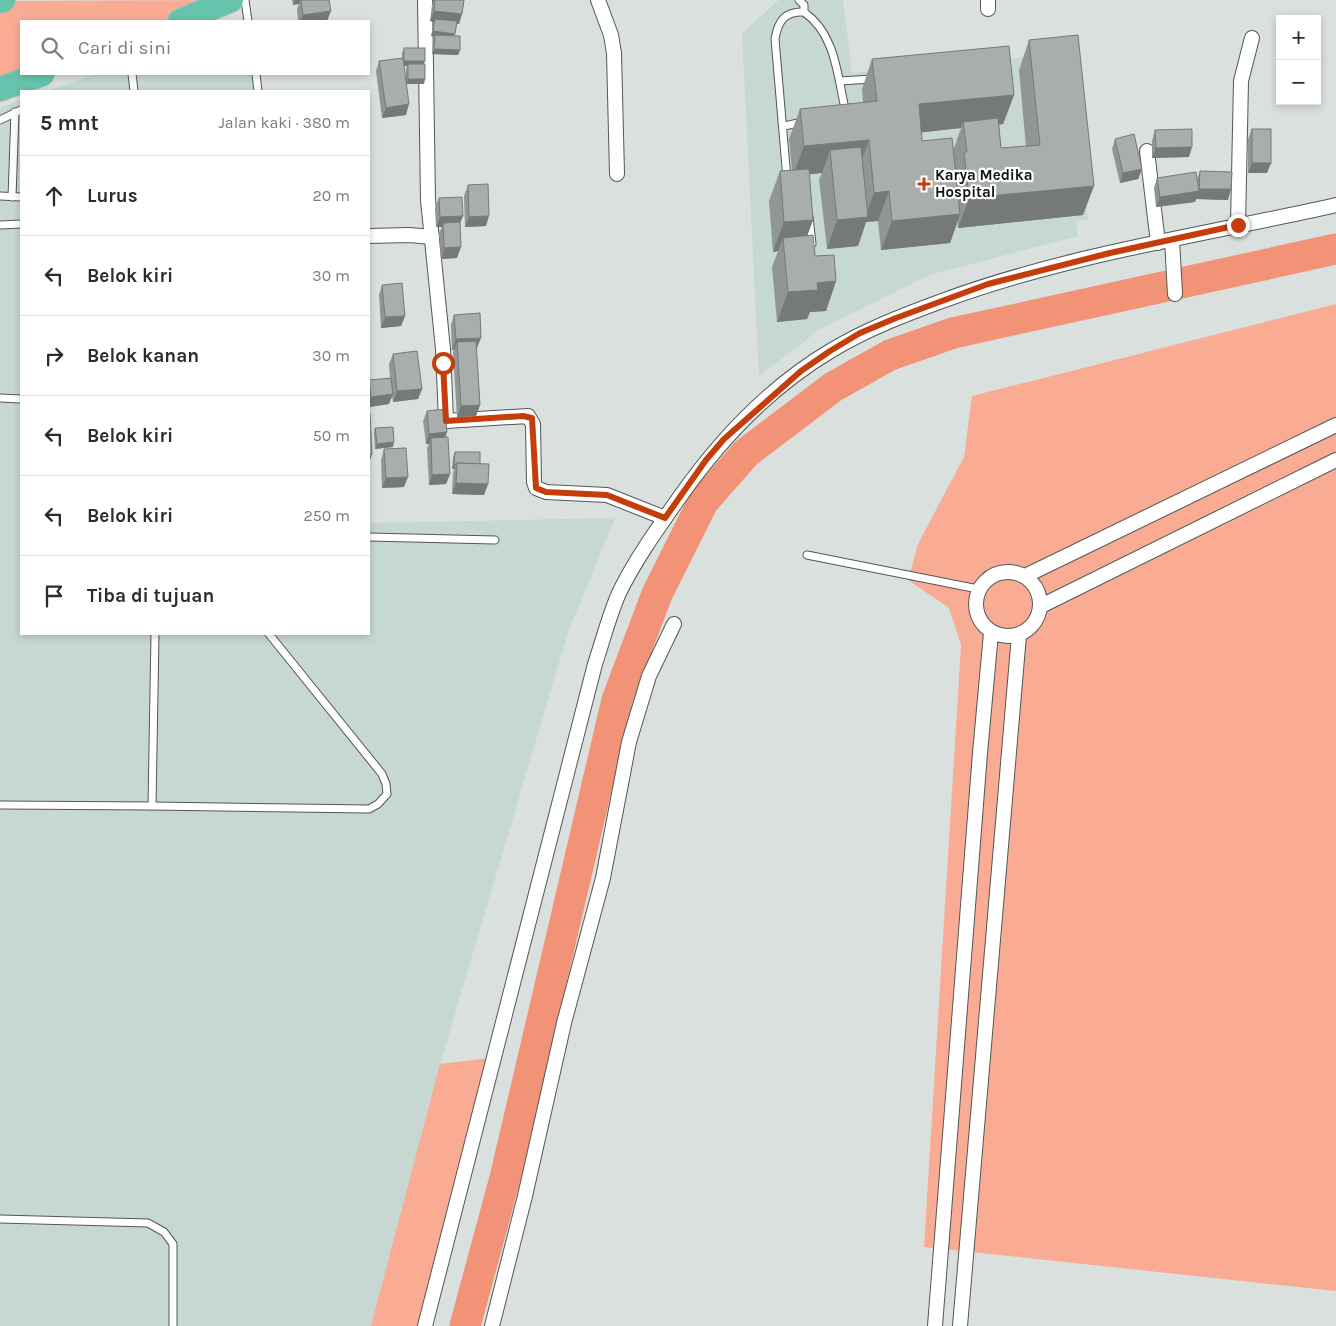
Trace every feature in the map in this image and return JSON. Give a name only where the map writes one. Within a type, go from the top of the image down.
[{"type":"highway","points":[[182,20],[231,0]]},
{"type":"highway","points":[[0,89],[39,75]]},
{"type":"street","points":[[425,0],[427,152],[446,421],[528,416],[533,424],[534,482],[536,488],[546,492],[607,495],[665,518]]},
{"type":"street","points":[[598,0],[611,35],[614,53],[616,174]]},
{"type":"street","points":[[1238,225],[1241,81],[1252,38]]},
{"type":"street","points":[[1147,151],[1165,241],[1173,269],[1175,292]]},
{"type":"street","points":[[424,1326],[595,664],[620,593],[665,518],[706,460],[724,439],[801,371],[860,333],[896,318],[988,284],[1165,241],[1336,205]]},
{"type":"street","points":[[370,236],[409,235],[432,237]]},
{"type":"street","points":[[1025,576],[1336,425]]},
{"type":"street","points":[[1041,606],[1336,460]]},
{"type":"street","points":[[1008,571],[1025,576],[1037,589],[1041,606],[1034,624],[1019,635],[1005,637],[991,633],[979,621],[974,605],[978,589],[991,576],[1008,571]]},
{"type":"street","points":[[492,1326],[525,1196],[564,1023],[603,878],[628,742],[649,676],[674,624]]},
{"type":"street","points":[[935,1326],[991,633]]},
{"type":"street","points":[[960,1326],[1019,635]]},
{"type":"lane","points":[[245,0],[248,20]]},
{"type":"lane","points":[[796,186],[787,178],[775,39],[777,26],[784,17],[795,12],[803,4],[825,36],[834,55],[844,108],[830,114]]},
{"type":"lane","points":[[132,75],[134,90]]},
{"type":"lane","points":[[256,75],[258,90]]},
{"type":"lane","points":[[840,81],[877,79]]},
{"type":"lane","points":[[0,120],[18,111]]},
{"type":"lane","points":[[12,197],[18,111]]},
{"type":"lane","points":[[784,126],[814,119]]},
{"type":"lane","points":[[0,196],[20,197]]},
{"type":"lane","points":[[809,210],[813,252]]},
{"type":"lane","points":[[0,225],[20,224]]},
{"type":"lane","points":[[0,398],[20,399]]},
{"type":"lane","points":[[370,537],[495,540]]},
{"type":"lane","points":[[807,555],[978,589]]},
{"type":"lane","points":[[152,806],[155,635]]},
{"type":"lane","points":[[0,805],[369,809],[378,804],[387,794],[382,774],[270,635]]},
{"type":"lane","points":[[0,1219],[148,1222],[164,1232],[173,1244],[173,1326]]},
{"type":"shaded area","points":[[231,0],[182,20],[20,20],[20,75],[0,89],[0,1]]},
{"type":"shaded area","name":"Karya Medika Hospital","points":[[779,0],[843,0],[852,73],[1059,55],[1071,58],[1088,219],[1076,221],[1078,236],[929,275],[820,329],[759,376],[742,33]]},
{"type":"shaded area","points":[[93,75],[260,75],[262,90],[50,90]]},
{"type":"shaded area","points":[[20,100],[20,635],[370,635],[370,523],[615,518],[568,632],[440,1064],[372,1326],[0,1326],[0,108]]},
{"type":"shaded area","points":[[1336,304],[1336,1291],[924,1247],[961,645],[949,608],[908,580],[918,544],[964,457],[972,396]]},
{"type":"shaded area","points":[[499,1057],[426,1326],[371,1326],[440,1064]]},
{"type":"building","points":[[301,0],[329,0],[331,11],[303,15]]},
{"type":"building","points":[[435,0],[464,0],[462,14],[434,11]]},
{"type":"building","points":[[435,19],[457,21],[455,34],[433,31]]},
{"type":"building","points":[[435,35],[460,36],[460,50],[434,49]]},
{"type":"building","points":[[1078,35],[1094,186],[969,198],[964,152],[967,152],[963,122],[998,118],[1001,148],[1040,145],[1029,40]]},
{"type":"building","points":[[1009,46],[1014,95],[919,104],[922,141],[952,138],[960,214],[892,221],[889,191],[874,193],[869,140],[804,146],[800,109],[877,101],[872,59]]},
{"type":"building","points":[[404,48],[425,48],[425,61],[404,61]]},
{"type":"building","points":[[403,58],[409,104],[386,108],[379,61]]},
{"type":"building","points":[[408,64],[425,64],[425,79],[408,79]]},
{"type":"building","points":[[1192,129],[1192,147],[1156,148],[1155,130]]},
{"type":"building","points":[[1252,129],[1271,129],[1271,163],[1252,163]]},
{"type":"building","points":[[1134,134],[1142,169],[1123,173],[1115,139]]},
{"type":"building","points":[[861,147],[868,217],[837,220],[830,150]]},
{"type":"building","points":[[809,169],[813,220],[784,222],[780,171]]},
{"type":"building","points":[[1200,171],[1232,172],[1231,189],[1199,189]]},
{"type":"building","points":[[1196,172],[1199,191],[1160,197],[1157,178]]},
{"type":"building","points":[[488,184],[489,216],[469,217],[468,185]]},
{"type":"building","points":[[462,197],[463,216],[440,217],[439,198]]},
{"type":"building","points":[[460,222],[461,247],[444,248],[443,223]]},
{"type":"building","points":[[813,235],[815,256],[834,255],[836,281],[817,283],[818,290],[788,292],[783,238]]},
{"type":"building","points":[[402,283],[405,316],[385,317],[382,285]]},
{"type":"building","points":[[480,313],[481,338],[456,339],[454,315]]},
{"type":"building","points":[[476,341],[480,405],[461,406],[457,342]]},
{"type":"building","points":[[417,351],[422,389],[397,391],[393,354]]},
{"type":"building","points":[[391,378],[393,394],[371,397],[370,380]]},
{"type":"building","points":[[445,409],[447,432],[429,434],[427,411]]},
{"type":"building","points":[[370,413],[372,454],[370,454]]},
{"type":"building","points":[[393,427],[394,442],[377,444],[375,428]]},
{"type":"building","points":[[448,437],[450,474],[432,475],[431,438]]},
{"type":"building","points":[[406,448],[408,477],[386,478],[384,449]]},
{"type":"building","points":[[455,452],[480,452],[480,464],[454,464]]},
{"type":"building","points":[[457,463],[489,464],[488,484],[456,483]]},
{"type":"waterway","points":[[465,1326],[505,1178],[617,700],[657,594],[703,502],[746,453],[833,387],[890,355],[953,333],[1336,249]]},
{"type":"place","name":"Karya Medika Hospital","points":[[924,184]]},
{"type":"route","points":[[443,363],[446,421],[523,416],[532,418],[534,482],[536,488],[546,492],[607,495],[620,498],[665,518],[706,460],[724,439],[801,371],[860,333],[988,284],[1110,253],[1238,225]]}]
